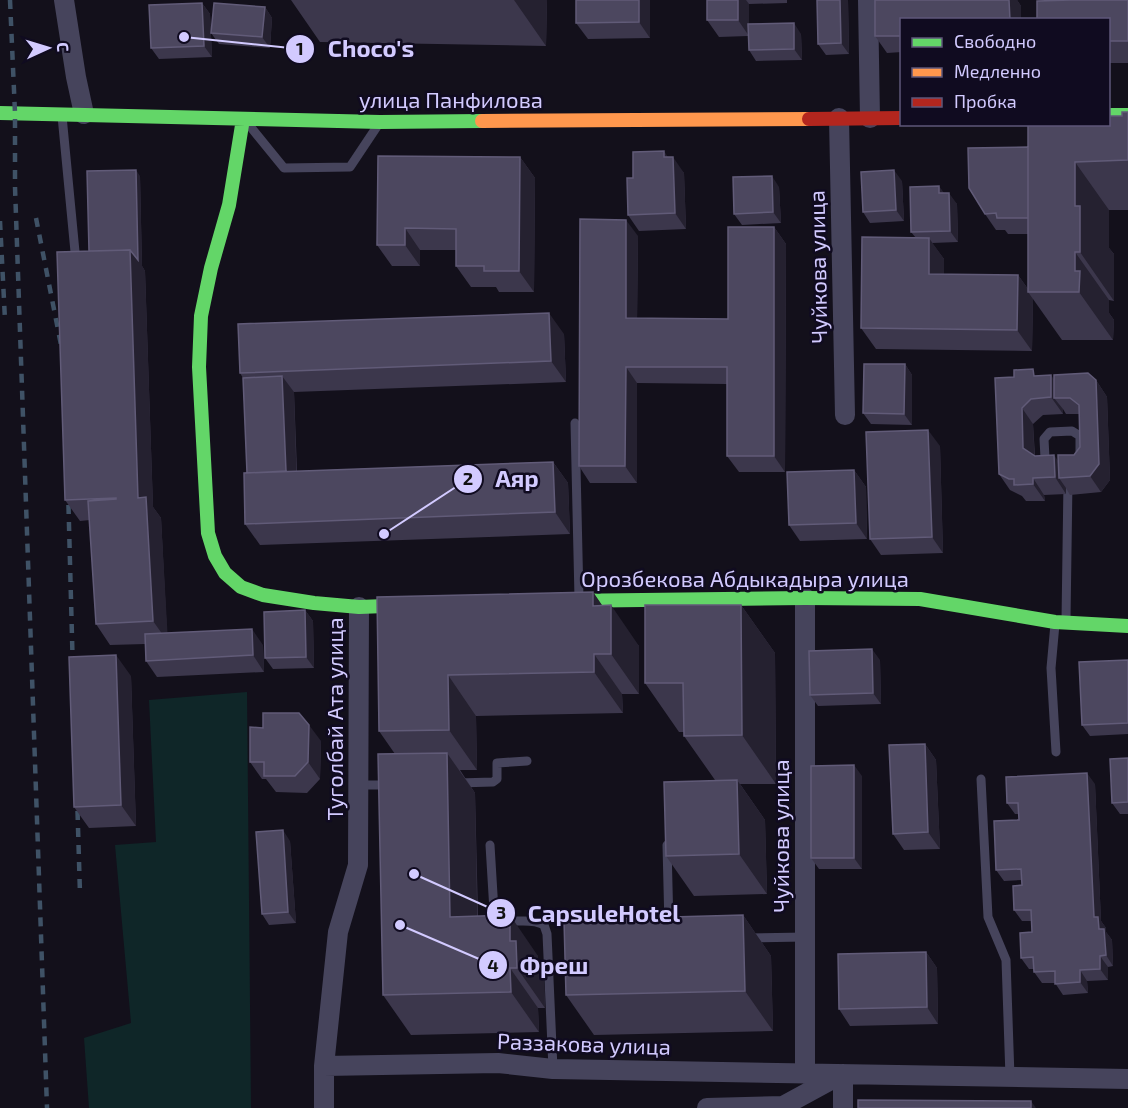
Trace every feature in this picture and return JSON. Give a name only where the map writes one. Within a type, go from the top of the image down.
[{"type":"street","points":[[64,0],[84,114]]},
{"type":"street","points":[[868,0],[870,118]]},
{"type":"street","name":"улица Панфилова","points":[[0,112],[380,122],[900,118]]},
{"type":"street","points":[[1110,115],[1128,115]]},
{"type":"street","name":"Туголбай Ата улица","points":[[243,118],[229,205],[211,268],[201,316],[199,367],[208,533],[215,556],[225,573],[241,587],[262,595],[359,607],[358,865],[338,932],[324,1066],[324,1108]]},
{"type":"street","name":"Чуйкова улица","points":[[839,118],[845,415]]},
{"type":"street","name":"Чуйкова улица","points":[[805,1074],[806,598]]},
{"type":"street","name":"Орозбекова Абдыкадыра улица","points":[[544,601],[920,599],[1061,622],[1128,626]]},
{"type":"street","points":[[359,607],[430,604]]},
{"type":"street","name":"Раззакова улица","points":[[324,1066],[498,1063],[553,1069],[1128,1079]]},
{"type":"street","points":[[843,1074],[843,1108]]},
{"type":"street","name":"Раззакова улица","points":[[707,1108],[783,1106],[843,1074]]},
{"type":"lane","points":[[62,114],[76,262]]},
{"type":"lane","points":[[243,118],[284,168],[350,167],[380,122]]},
{"type":"lane","points":[[575,423],[579,600]]},
{"type":"lane","points":[[1060,464],[1053,464],[1045,458],[1044,439],[1050,432],[1072,431],[1080,436],[1080,454],[1073,463]]},
{"type":"lane","points":[[1056,752],[1051,668],[1061,622],[1067,474]]},
{"type":"lane","points":[[447,783],[493,782],[497,779],[497,763],[527,761]]},
{"type":"lane","points":[[981,779],[988,917],[1006,960],[1011,1077]]},
{"type":"lane","points":[[360,785],[400,784]]},
{"type":"lane","points":[[667,843],[669,940]]},
{"type":"lane","points":[[490,845],[494,911],[498,918],[538,921],[544,925],[547,934],[553,1069]]},
{"type":"lane","points":[[737,939],[805,937]]},
{"type":"green space","points":[[247,692],[251,1108],[89,1108],[84,1038],[131,1023],[115,845],[156,842],[149,700]]},
{"type":"building","points":[[576,0],[639,0],[639,22],[576,23]]},
{"type":"building","points":[[707,0],[738,0],[738,20],[707,20]]},
{"type":"building","points":[[817,0],[840,0],[841,43],[818,44]]},
{"type":"building","points":[[875,0],[1009,0],[1010,18],[900,18],[900,36],[875,36]]},
{"type":"building","points":[[1128,0],[1128,41],[1110,41],[1110,18],[1037,18],[1037,1]]},
{"type":"building","points":[[202,3],[204,46],[151,48],[149,5]]},
{"type":"building","points":[[214,3],[265,7],[262,37],[211,33]]},
{"type":"building","points":[[794,23],[794,49],[749,50],[748,24]]},
{"type":"building","points":[[1122,112],[1128,112],[1128,160],[1075,162],[1075,206],[1080,206],[1080,252],[1075,252],[1075,271],[1080,271],[1079,292],[1028,292],[1028,126],[1110,126],[1110,116],[1122,116]]},
{"type":"building","points":[[1028,147],[1028,218],[997,218],[996,213],[985,214],[969,188],[968,148]]},
{"type":"building","points":[[664,151],[664,157],[673,157],[675,213],[628,215],[627,178],[633,178],[633,152]]},
{"type":"building","points":[[378,156],[520,157],[519,271],[484,271],[484,266],[456,266],[456,229],[405,228],[405,245],[377,245]]},
{"type":"building","points":[[136,170],[138,260],[130,250],[89,251],[87,171]]},
{"type":"building","points":[[894,170],[896,210],[863,212],[861,172]]},
{"type":"building","points":[[772,176],[773,212],[734,214],[733,177]]},
{"type":"building","points":[[939,186],[939,193],[949,193],[950,231],[911,232],[910,187]]},
{"type":"building","points":[[580,219],[626,220],[626,318],[728,319],[728,227],[774,227],[774,456],[727,456],[727,367],[626,367],[625,466],[579,466]]},
{"type":"building","points":[[862,237],[929,238],[929,274],[1018,275],[1017,330],[861,328]]},
{"type":"building","points":[[130,250],[138,498],[146,497],[153,621],[96,624],[88,501],[116,498],[65,500],[57,252]]},
{"type":"building","points":[[549,313],[551,361],[240,373],[238,324]]},
{"type":"building","points":[[864,364],[905,364],[904,414],[863,413]]},
{"type":"building","points":[[1033,369],[1034,376],[1051,375],[1051,397],[1031,399],[1022,408],[1023,448],[1035,456],[1054,455],[1055,477],[1033,478],[1033,484],[1014,485],[1014,479],[999,474],[995,378],[1014,377],[1014,370]]},
{"type":"building","points":[[1088,373],[1096,380],[1099,464],[1090,476],[1059,478],[1058,455],[1074,455],[1080,447],[1079,405],[1070,398],[1054,398],[1054,375]]},
{"type":"building","points":[[282,376],[286,471],[247,473],[243,378]]},
{"type":"building","points":[[928,430],[932,537],[870,539],[866,432]]},
{"type":"building","points":[[553,462],[555,512],[245,524],[244,473]]},
{"type":"building","points":[[854,470],[856,523],[789,525],[787,472]]},
{"type":"building","points":[[593,592],[593,606],[611,605],[611,654],[594,654],[594,672],[448,675],[449,730],[379,731],[377,597]]},
{"type":"building","points":[[645,605],[741,605],[742,735],[684,736],[683,683],[645,683]]},
{"type":"building","points":[[305,610],[306,657],[265,658],[264,612]]},
{"type":"building","points":[[252,629],[253,655],[146,661],[145,634]]},
{"type":"building","points":[[872,649],[873,693],[810,695],[809,651]]},
{"type":"building","points":[[116,655],[121,805],[74,807],[69,657]]},
{"type":"building","points":[[1128,660],[1128,723],[1082,725],[1079,662]]},
{"type":"building","points":[[263,713],[299,713],[309,725],[308,762],[295,776],[264,776],[264,762],[250,762],[250,727],[263,728]]},
{"type":"building","points":[[925,744],[928,832],[893,834],[889,745]]},
{"type":"building","points":[[447,753],[450,917],[510,915],[510,941],[516,941],[517,968],[510,968],[511,992],[383,995],[378,754]]},
{"type":"building","points":[[1128,758],[1128,802],[1112,803],[1110,759]]},
{"type":"building","points":[[854,765],[854,858],[811,858],[811,766]]},
{"type":"building","points":[[1087,773],[1094,917],[1098,917],[1099,929],[1104,929],[1106,955],[1100,956],[1100,969],[1080,970],[1080,982],[1055,984],[1055,971],[1034,972],[1033,957],[1021,958],[1020,933],[1032,932],[1031,910],[1014,910],[1013,886],[1022,885],[1021,869],[996,870],[994,821],[1019,820],[1018,803],[1007,803],[1006,777]]},
{"type":"building","points":[[737,780],[739,854],[666,856],[664,782]]},
{"type":"building","points":[[283,830],[288,912],[262,914],[256,832]]},
{"type":"building","points":[[743,915],[745,991],[566,995],[564,920]]},
{"type":"building","points":[[926,952],[927,1007],[839,1009],[838,954]]},
{"type":"building","points":[[858,1100],[1031,1101],[1031,1108],[858,1108]]},
{"type":"railway","points":[[10,0],[47,1108]]},
{"type":"railway","points":[[36,218],[62,350]]},
{"type":"railway","points":[[0,221],[5,320]]},
{"type":"railway","points":[[68,488],[73,674]]},
{"type":"railway","points":[[77,794],[80,894]]},
{"type":"traffic: fast","points":[[0,113],[380,122],[482,121]]},
{"type":"traffic: fast","points":[[1110,115],[1128,115]]},
{"type":"traffic: fast","points":[[243,119],[229,205],[211,268],[201,316],[199,367],[208,533],[215,556],[225,573],[241,587],[263,595],[359,607],[412,605]]},
{"type":"traffic: fast","points":[[561,601],[920,599],[1055,622],[1128,626]]},
{"type":"traffic: slow","points":[[482,121],[809,119]]},
{"type":"traffic: jam","points":[[809,119],[900,118]]},
{"type":"place","name":"Choco's","points":[[184,37]]},
{"type":"place","name":"Аяр","points":[[384,534]]},
{"type":"place","name":"CapsuleHotel","points":[[414,874]]},
{"type":"place","name":"Фреш","points":[[400,925]]}]
